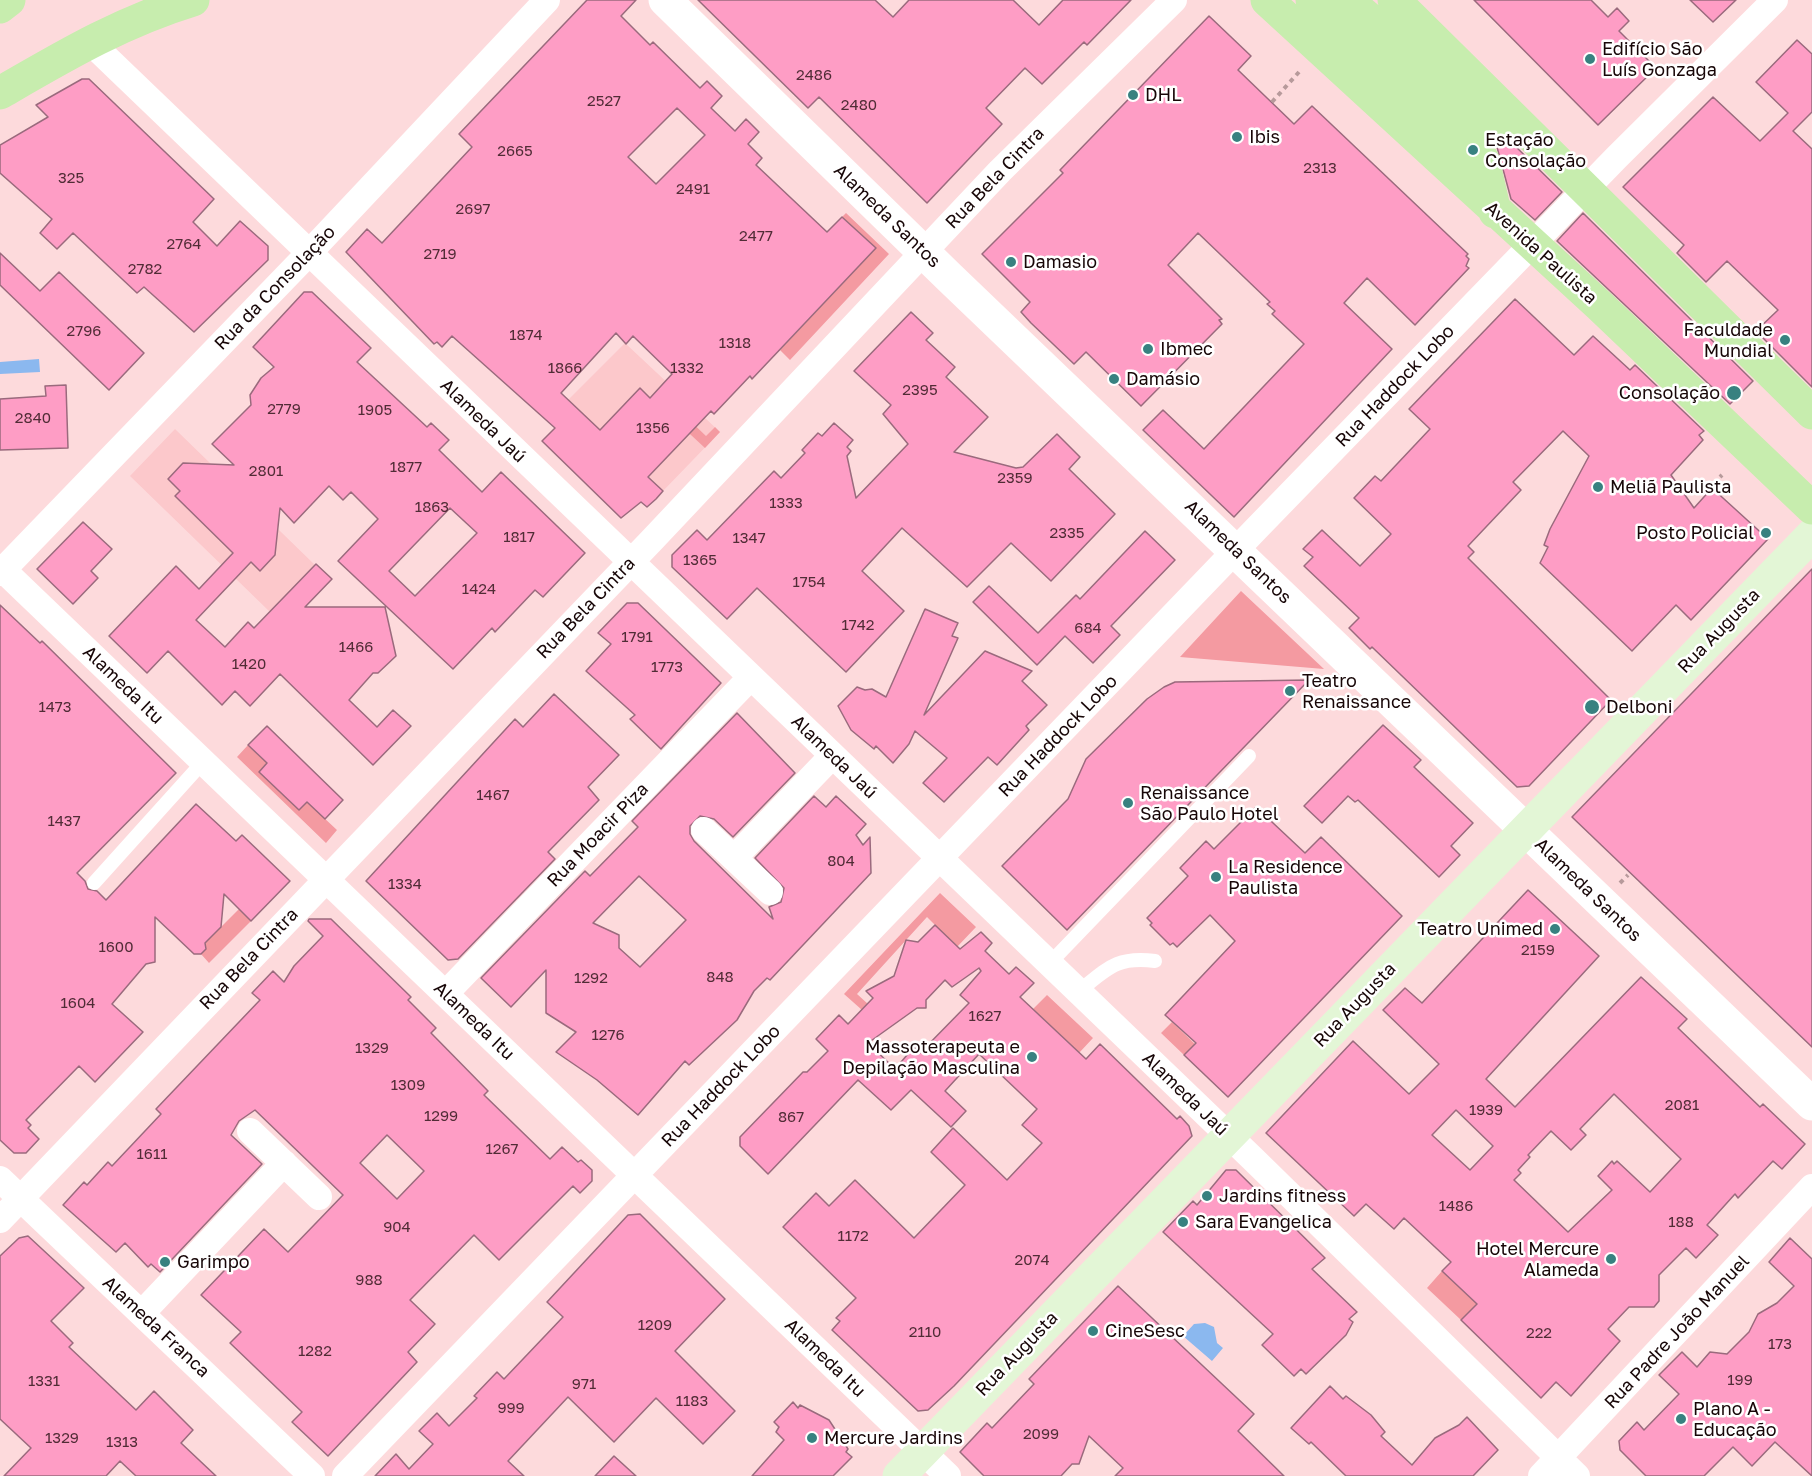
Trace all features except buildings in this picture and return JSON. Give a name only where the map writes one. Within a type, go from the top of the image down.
[{"type":"main road","points":[[0,7],[9,0]]},
{"type":"main road","points":[[0,93],[89,41],[136,19],[193,0]]},
{"type":"main road","points":[[1312,0],[1475,148],[1484,160],[1495,212]]},
{"type":"main road","points":[[1347,0],[1499,130],[1515,141],[1550,155]]},
{"type":"main road","points":[[1394,0],[1812,413]]},
{"type":"main road","name":"Avenida Paulista","points":[[1272,3],[1495,212],[1599,305],[1812,508]]},
{"type":"main road","name":"Rua Augusta","points":[[899,1476],[1812,535]]},
{"type":"street","name":"Rua da Consolação","points":[[1,570],[308,254],[547,0]]},
{"type":"street","name":"Alameda Santos","points":[[665,0],[924,252],[1812,1104]]},
{"type":"street","name":"Rua Bela Cintra","points":[[0,1220],[630,562],[1000,171],[1174,0]]},
{"type":"street","name":"Rua Haddock Lobo","points":[[345,1476],[1236,549],[1585,189],[1775,0]]},
{"type":"street","name":"Alameda Jaú","points":[[89,41],[1229,1137],[1550,1467],[1577,1476]]},
{"type":"street","name":"Alameda Itu","points":[[1,570],[948,1476]]},
{"type":"street","name":"Rua Moacir Piza","points":[[445,994],[751,677]]},
{"type":"street","points":[[734,858],[832,756]]},
{"type":"street","points":[[704,830],[770,892]]},
{"type":"street","points":[[250,1131],[319,1197]]},
{"type":"street","points":[[142,1312],[284,1163]]},
{"type":"street","name":"Alameda Franca","points":[[0,1179],[312,1476]]},
{"type":"street","name":"Rua Padre João Manuel","points":[[1550,1467],[1812,1186]]},
{"type":"lane","points":[[0,15],[27,0]]},
{"type":"lane","points":[[1049,964],[1249,756]]},
{"type":"lane","points":[[94,883],[203,762]]},
{"type":"lane","points":[[1078,992],[1120,961],[1130,959],[1155,961]]},
{"type":"path","points":[[1272,102],[1299,72]]},
{"type":"path","points":[[1620,884],[1628,875]]},
{"type":"shaded area","points":[[846,213],[889,254],[790,360],[780,350],[876,248],[842,217]]},
{"type":"shaded area","points":[[625,343],[720,432],[663,491],[568,400]]},
{"type":"shaded area","points":[[684,415],[706,436],[715,427],[720,432],[705,448],[677,422]]},
{"type":"shaded area","points":[[175,429],[315,565],[270,612],[130,476]]},
{"type":"shaded area","points":[[1241,591],[1324,669],[1180,657]]},
{"type":"shaded area","points":[[248,745],[267,763],[299,810],[307,802],[337,830],[326,843],[237,757]]},
{"type":"shaded area","points":[[940,893],[976,927],[957,947],[927,917],[857,994],[868,1004],[862,1010],[844,994]]},
{"type":"shaded area","points":[[239,909],[251,921],[209,963],[201,954],[206,949],[205,943]]},
{"type":"shaded area","points":[[1047,995],[1093,1038],[1079,1053],[1033,1009]]},
{"type":"shaded area","points":[[1172,1022],[1195,1044],[1184,1055],[1161,1033]]},
{"type":"shaded area","points":[[1442,1271],[1477,1304],[1461,1320],[1427,1288]]},
{"type":"water","points":[[39,359],[40,372],[0,374],[0,362]]},
{"type":"water","points":[[1205,1323],[1214,1327],[1217,1343],[1223,1348],[1212,1361],[1183,1336],[1194,1324]]},
{"type":"place","name":"Edifício São Luís Gonzaga","points":[[1590,59]]},
{"type":"place","name":"DHL","points":[[1133,95]]},
{"type":"place","name":"Ibis","points":[[1237,137]]},
{"type":"place","name":"Estação Consolação","points":[[1473,150]]},
{"type":"place","name":"Damasio","points":[[1011,262]]},
{"type":"place","name":"Faculdade Mundial","points":[[1785,340]]},
{"type":"place","name":"Ibmec","points":[[1148,349]]},
{"type":"place","name":"Damásio","points":[[1114,379]]},
{"type":"place","name":"Consolação","points":[[1734,393]]},
{"type":"place","name":"Meliã Paulista","points":[[1598,487]]},
{"type":"place","name":"Posto Policial","points":[[1766,533]]},
{"type":"place","name":"Teatro Renaissance","points":[[1290,691]]},
{"type":"place","name":"Delboni","points":[[1592,707]]},
{"type":"place","name":"Renaissance São Paulo Hotel","points":[[1128,803]]},
{"type":"place","name":"La Residence Paulista","points":[[1216,877]]},
{"type":"place","name":"Teatro Unimed","points":[[1555,929]]},
{"type":"place","name":"Massoterapeuta e Depilação Masculina","points":[[1032,1057]]},
{"type":"place","name":"Jardins fitness","points":[[1207,1196]]},
{"type":"place","name":"Sara Evangelica","points":[[1183,1222]]},
{"type":"place","name":"Hotel Mercure Alameda","points":[[1611,1259]]},
{"type":"place","name":"Garimpo","points":[[165,1262]]},
{"type":"place","name":"CineSesc","points":[[1093,1331]]},
{"type":"place","name":"Plano A - Educação","points":[[1681,1419]]},
{"type":"place","name":"Mercure Jardins","points":[[812,1438]]}]
